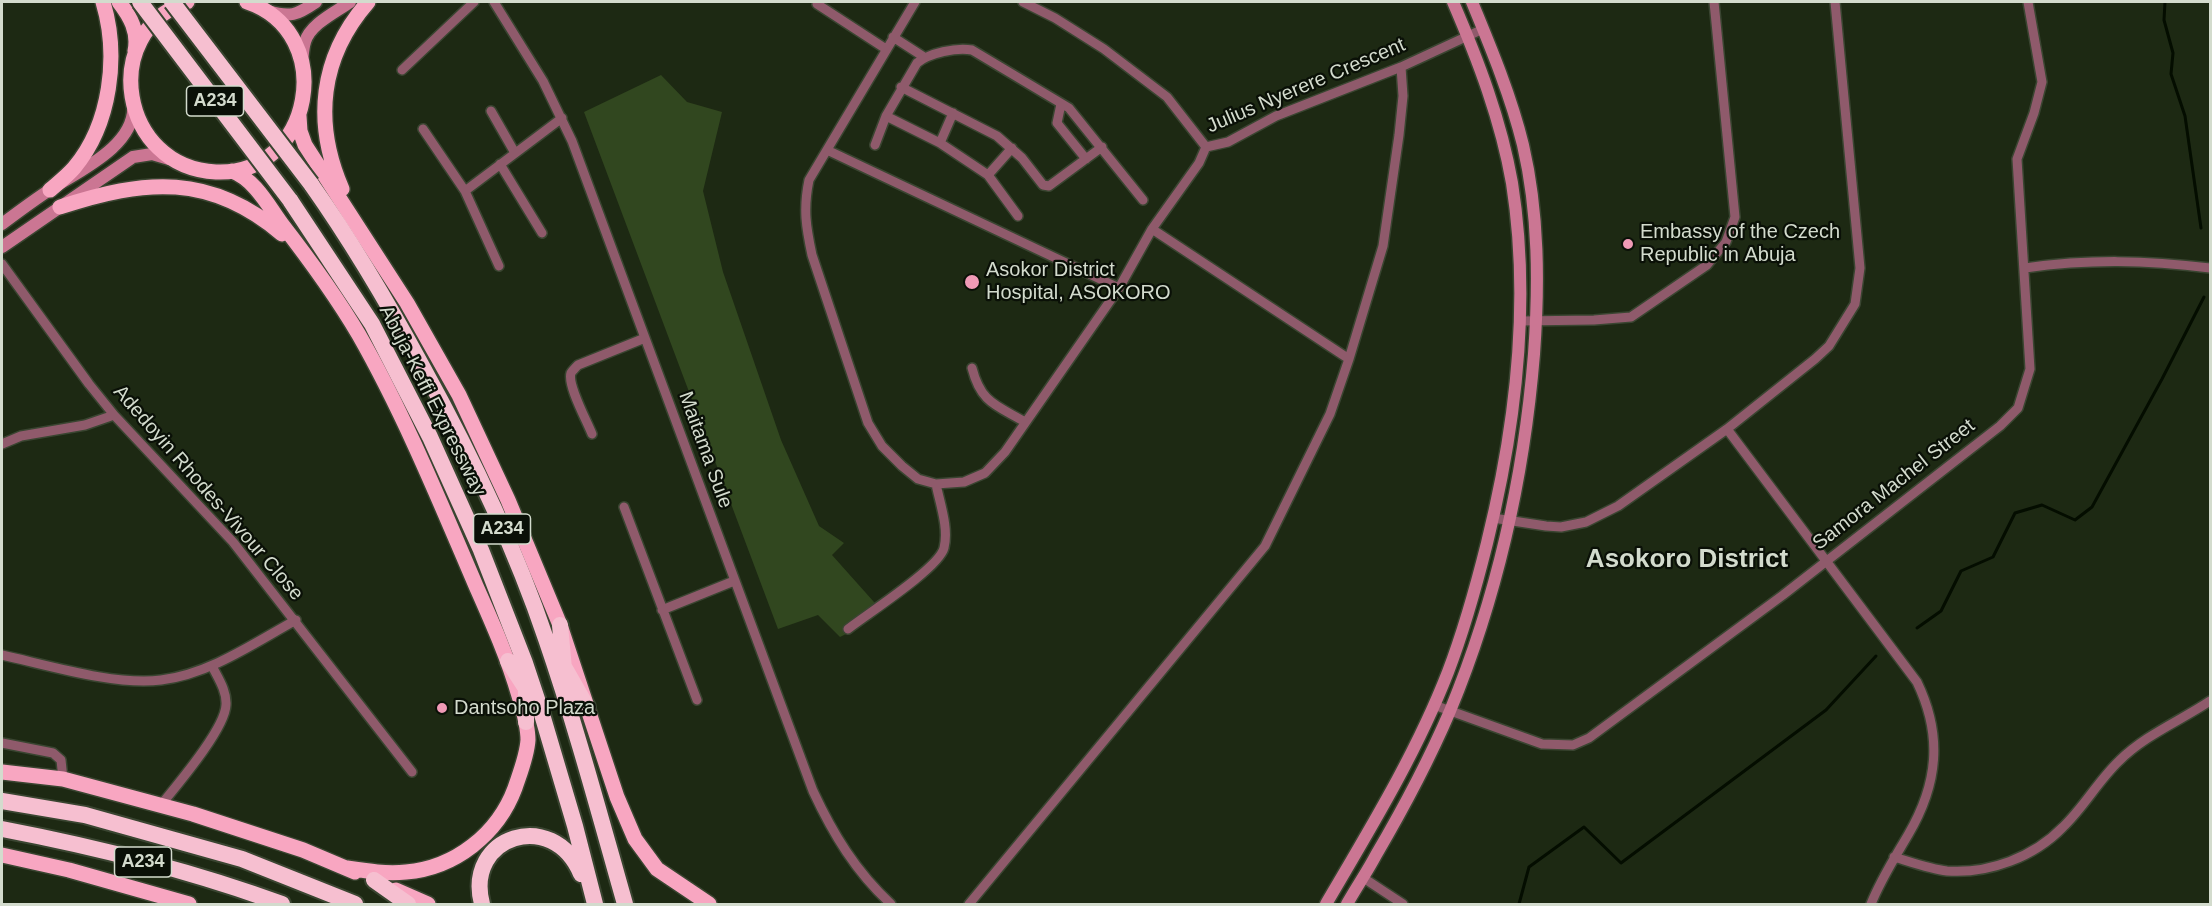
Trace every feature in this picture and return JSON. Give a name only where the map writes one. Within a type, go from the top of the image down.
[{"type":"highway","points":[[50,190],[78,163],[101,121],[110,79],[111,59],[109,22],[103,2]]},
{"type":"highway","points":[[119,2],[129,15],[136,35],[131,82],[137,118],[148,138],[172,159],[203,171],[232,171],[247,167],[273,153],[293,130],[299,116],[305,89],[302,61],[298,49],[288,32],[263,9],[247,2]]},
{"type":"highway","name":"Abuja-Keffi Expressway","points":[[140,2],[290,200],[366,315],[409,393],[481,550],[517,662],[528,741],[521,771],[509,803],[497,823],[479,843],[431,867],[408,872],[379,873],[347,868]]},
{"type":"highway","name":"Abuja-Keffi Expressway","points":[[172,2],[335,218],[389,306],[453,422],[515,558],[546,638],[625,904]]},
{"type":"highway","points":[[134,58],[143,38],[157,20],[169,10],[187,2]]},
{"type":"highway","points":[[357,222],[338,178],[330,150],[324,98],[335,53],[356,15],[368,2]]},
{"type":"highway","name":"Abuja-Keffi Expressway","points":[[299,116],[300,132],[305,145],[357,222],[407,303],[459,395],[508,500],[560,625],[617,797],[635,839],[657,869],[709,904]]},
{"type":"highway","name":"Abuja-Keffi Expressway","points":[[232,171],[247,179],[325,280],[359,336],[392,401],[541,711],[573,816],[594,904]]},
{"type":"highway","points":[[60,207],[92,196],[144,186],[167,185],[215,195],[235,202],[265,220],[288,239],[325,280]]},
{"type":"highway","points":[[560,625],[566,703]]},
{"type":"highway","points":[[546,638],[587,707]]},
{"type":"highway","points":[[517,662],[527,690],[541,711]]},
{"type":"highway","points":[[526,722],[527,690]]},
{"type":"highway","points":[[2,772],[63,779],[193,814],[303,849],[428,904]]},
{"type":"highway","name":"A234","points":[[2,801],[85,815],[242,859],[356,904]]},
{"type":"highway","name":"A234","points":[[2,829],[151,864],[244,890],[282,904]]},
{"type":"highway","points":[[482,904],[478,889],[481,871],[488,858],[507,841],[524,836],[539,836],[555,841],[568,851],[578,866],[594,904]]},
{"type":"highway","points":[[2,855],[69,870],[189,904]]},
{"type":"highway","points":[[374,880],[408,904]]},
{"type":"main road","points":[[263,9],[286,16],[300,12],[316,2]]},
{"type":"main road","points":[[302,61],[305,41],[310,33],[350,2]]},
{"type":"main road","points":[[1326,904],[1397,781],[1448,672],[1469,611],[1508,448],[1520,321],[1520,255],[1511,181],[1492,105],[1453,2]]},
{"type":"main road","points":[[1347,904],[1413,789],[1449,712],[1487,610],[1510,521],[1526,430],[1536,321],[1537,254],[1529,177],[1510,102],[1472,2]]},
{"type":"main road","points":[[2,224],[94,162],[123,137],[131,122],[133,104]]},
{"type":"main road","points":[[2,247],[133,157],[152,154],[172,159]]},
{"type":"street","points":[[402,70],[474,2]]},
{"type":"street","name":"Maitama Sule","points":[[494,2],[526,51],[572,141],[813,791],[841,845],[859,870],[891,904]]},
{"type":"street","points":[[848,629],[929,568],[944,550],[945,530],[936,484],[918,479],[902,466],[882,446],[868,423],[812,255],[804,204],[809,180],[915,2]]},
{"type":"street","points":[[1023,2],[1055,18],[1104,49],[1167,97],[1206,147]]},
{"type":"street","points":[[1520,321],[1631,317],[1707,264],[1726,242],[1735,217],[1714,2]]},
{"type":"street","points":[[1493,518],[1561,527],[1586,522],[1618,506],[1727,429],[1829,346],[1855,304],[1860,268],[1835,2]]},
{"type":"street","name":"Samora Machel Street","points":[[1434,705],[1542,744],[1573,745],[1588,738],[1827,561],[2000,426],[2018,408],[2030,369],[2017,159],[2034,113],[2042,82],[2028,2]]},
{"type":"street","points":[[817,4],[886,49]]},
{"type":"street","name":"Julius Nyerere Crescent","points":[[936,484],[964,482],[985,473],[1005,452],[1119,288],[1152,229],[1199,163],[1206,147],[1228,142],[1276,116],[1401,67],[1483,29]]},
{"type":"street","points":[[893,38],[924,57]]},
{"type":"street","points":[[875,145],[886,116],[917,63],[924,57],[966,49],[972,50],[1069,108],[1143,200]]},
{"type":"street","points":[[969,904],[1265,546],[1329,414],[1349,359],[1383,246],[1401,116],[1401,67]]},
{"type":"street","points":[[901,87],[997,136],[1012,148],[1043,185],[1049,186],[1102,147]]},
{"type":"street","points":[[1061,104],[1057,123],[1086,159]]},
{"type":"street","points":[[491,111],[515,153]]},
{"type":"street","points":[[940,143],[953,113]]},
{"type":"street","points":[[886,116],[940,143],[988,175],[1018,216]]},
{"type":"street","points":[[465,191],[562,118]]},
{"type":"street","points":[[423,129],[465,191],[499,266]]},
{"type":"street","points":[[988,175],[1012,148]]},
{"type":"street","points":[[827,150],[1119,288]]},
{"type":"street","points":[[501,164],[542,233]]},
{"type":"street","points":[[1152,229],[1349,359]]},
{"type":"street","points":[[2025,268],[2108,260],[2158,262],[2211,268]]},
{"type":"street","name":"Adedoyin Rhodes-Vivour Close","points":[[2,264],[114,415],[233,542],[296,620],[412,772]]},
{"type":"street","points":[[591,434],[570,375],[578,365],[645,338]]},
{"type":"street","points":[[972,368],[981,394],[1025,422]]},
{"type":"street","points":[[2,444],[21,436],[86,424],[114,415]]},
{"type":"street","points":[[1727,429],[1917,682],[1929,712],[1935,750],[1930,786],[1920,813],[1879,882],[1871,904]]},
{"type":"street","points":[[624,507],[697,700]]},
{"type":"street","points":[[662,610],[734,581]]},
{"type":"street","points":[[2,655],[89,675],[137,681],[161,680],[212,666],[296,620]]},
{"type":"street","points":[[161,805],[201,752],[225,712],[227,703],[224,689],[212,666]]},
{"type":"street","points":[[1894,857],[1946,871],[1993,866],[2021,857],[2042,846],[2065,826],[2097,783],[2136,745],[2211,701]]},
{"type":"street","points":[[2,742],[53,753],[61,760],[63,779]]},
{"type":"street","points":[[1362,877],[1403,904]]},
{"type":"green space","points":[[661,75],[687,102],[722,112],[703,191],[723,272],[781,440],[819,526],[844,543],[832,555],[882,611],[870,620],[858,624],[860,627],[840,637],[818,615],[778,629],[584,112]]},
{"type":"waterway","points":[[2165,2],[2164,20],[2173,53],[2171,74],[2185,116],[2201,228]]},
{"type":"waterway","points":[[1917,628],[1941,611],[1961,571],[1993,557],[2015,513],[2042,505],[2075,520],[2092,507],[2204,297]]},
{"type":"waterway","points":[[1519,904],[1529,867],[1584,827],[1621,863],[1826,710],[1876,656]]},
{"type":"place","name":"Embassy of the Czech Republic in Abuja","points":[[1628,244]]},
{"type":"place","name":"Asokor District Hospital, ASOKORO","points":[[972,282]]},
{"type":"place","name":"Dantsoho Plaza","points":[[442,708]]},
{"type":"district","name":"Asokoro District","points":[[1687,560]]}]
